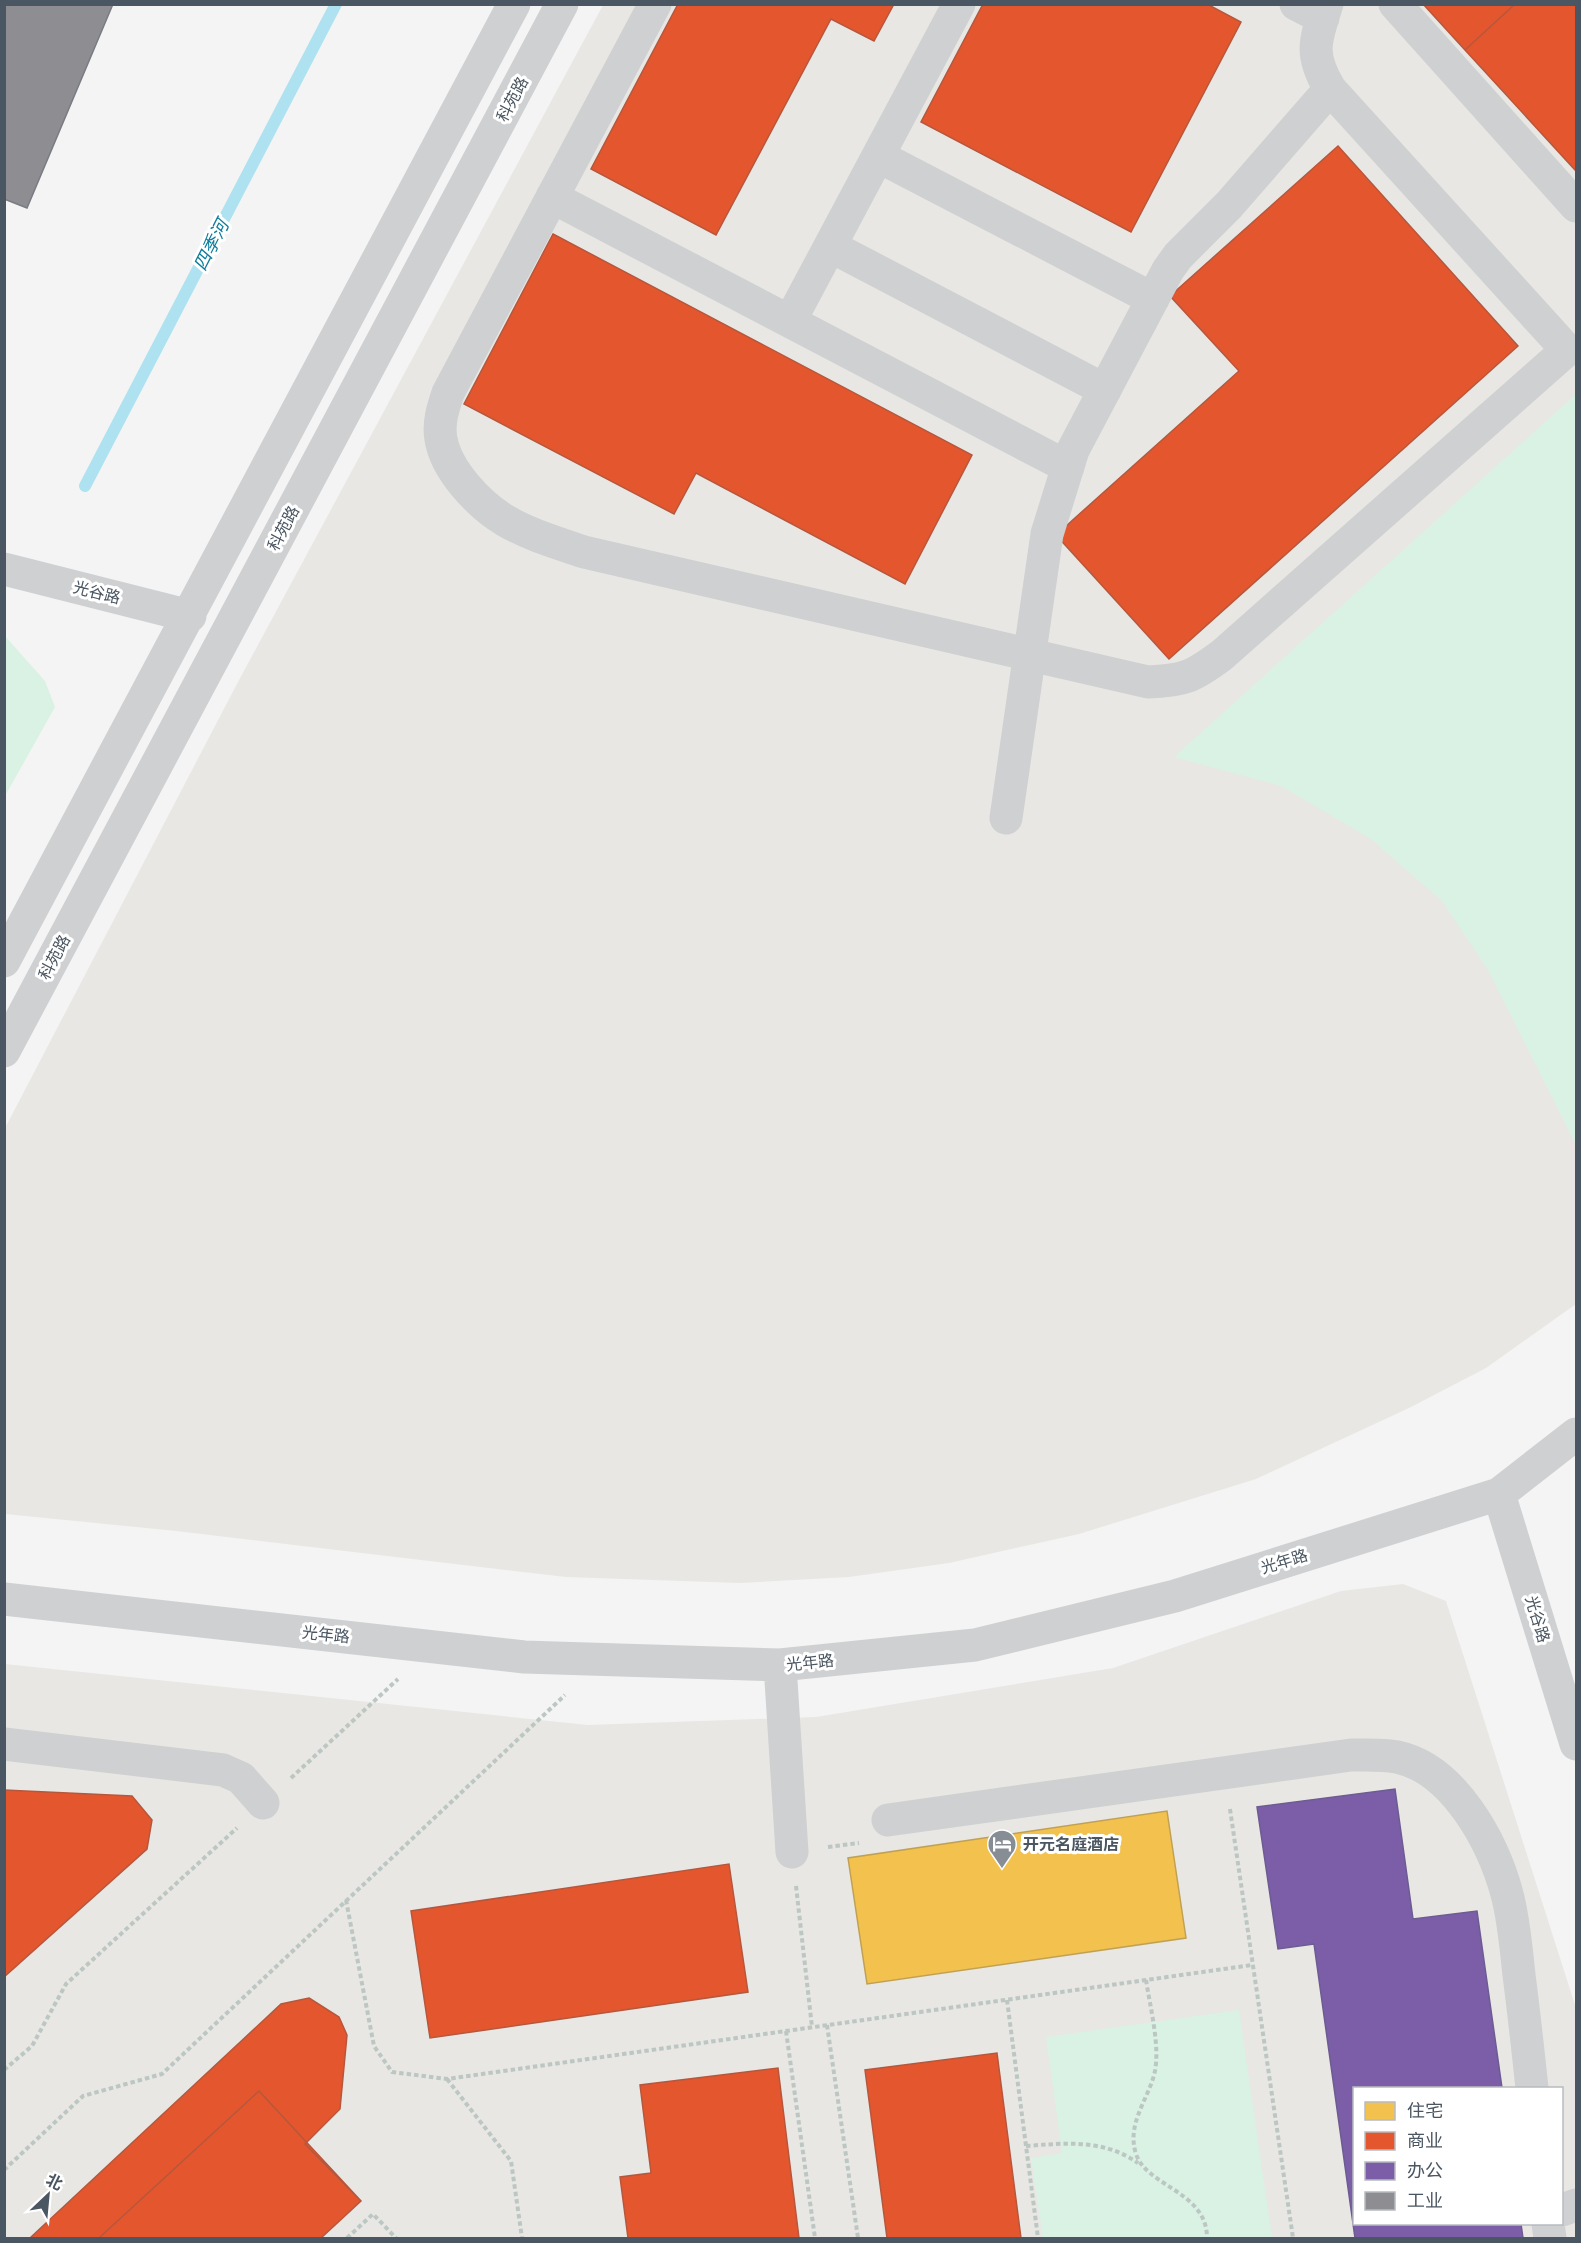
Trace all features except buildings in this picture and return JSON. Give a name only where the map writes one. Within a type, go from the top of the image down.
[{"type":"street","points":[[4,961],[514,4]]},
{"type":"street","name":"科苑路","points":[[4,1051],[562,4]]},
{"type":"street","points":[[655,4],[448,393],[441,415],[441,438],[448,462],[463,483],[505,520],[543,538],[584,552],[1148,682],[1175,681],[1199,672],[1222,655],[1567,350],[1330,89],[1319,70],[1315,50],[1316,9]]},
{"type":"street","points":[[790,321],[959,4]]},
{"type":"street","points":[[1395,4],[1576,206]]},
{"type":"street","points":[[1006,818],[1047,534],[1073,450],[1168,270],[1178,256],[1229,205],[1330,89]]},
{"type":"street","points":[[878,156],[1153,299]]},
{"type":"street","points":[[552,197],[1068,467]]},
{"type":"street","points":[[830,246],[1105,390]]},
{"type":"street","name":"光谷路","points":[[4,569],[190,615]]},
{"type":"street","name":"光年路","points":[[4,1599],[524,1657],[780,1665],[975,1645],[1175,1596],[1498,1494],[1576,1434]]},
{"type":"street","name":"光谷路","points":[[1498,1494],[1576,1744]]},
{"type":"street","points":[[780,1665],[792,1852]]},
{"type":"street","points":[[4,1744],[223,1770],[241,1778],[264,1803]]},
{"type":"street","points":[[888,1820],[1351,1755],[1399,1757],[1437,1777],[1453,1792],[1477,1822],[1507,1893],[1514,1932],[1532,2087]]},
{"type":"path","points":[[4,2070],[32,2046],[66,1984],[434,1646]]},
{"type":"path","points":[[4,2170],[83,2096],[162,2074],[602,1659]]},
{"type":"path","points":[[1225,1773],[1293,2238]]},
{"type":"path","points":[[812,2027],[792,1852],[873,1841],[888,1820]]},
{"type":"path","points":[[346,1900],[374,2046],[392,2072],[447,2079],[1252,1965]]},
{"type":"path","points":[[1140,2164],[1132,2136],[1155,2071],[1156,2048],[1146,1980]]},
{"type":"path","points":[[1007,2000],[1038,2238]]},
{"type":"path","points":[[827,2025],[858,2238]]},
{"type":"path","points":[[786,2031],[815,2238]]},
{"type":"path","points":[[447,2079],[512,2162],[522,2238]]},
{"type":"path","points":[[1026,2146],[1075,2143],[1123,2152],[1185,2196],[1200,2215],[1207,2238]]},
{"type":"path","points":[[347,2238],[374,2214],[396,2238]]},
{"type":"shaded area","points":[[603,5],[1576,5],[1576,1304],[1486,1368],[1409,1408],[1256,1479],[1079,1534],[949,1563],[849,1577],[740,1583],[566,1577],[176,1531],[5,1514],[4,1130],[238,682]]},
{"type":"shaded area","points":[[1403,1584],[1446,1601],[1576,2008],[1576,2238],[5,2238],[5,1664],[588,1725],[816,1717],[1113,1668],[1341,1591]]},
{"type":"green space","points":[[1576,394],[1576,1145],[1488,970],[1442,901],[1371,839],[1281,786],[1174,757]]},
{"type":"green space","points":[[5,636],[45,681],[55,707],[5,796]]},
{"type":"green space","points":[[1239,2010],[1272,2238],[1043,2238],[1031,2158],[1062,2153],[1046,2037]]},
{"type":"waterway","name":"四季河","points":[[85,486],[336,4]]},
{"type":"place","name":"开元名庭酒店","points":[[1002,1870]]}]
